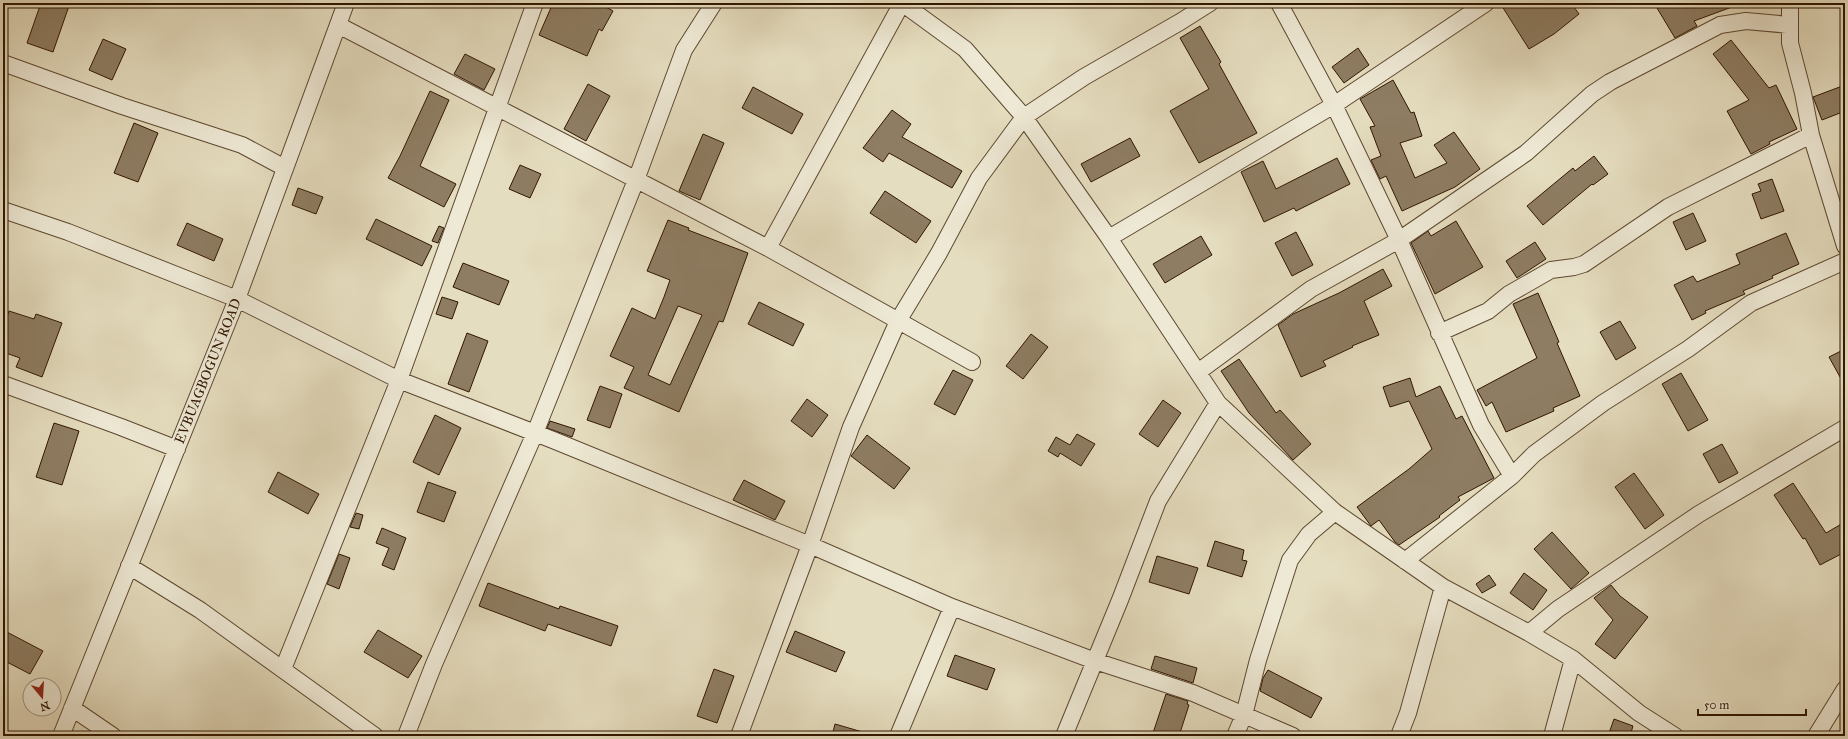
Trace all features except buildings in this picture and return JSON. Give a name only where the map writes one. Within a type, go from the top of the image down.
[{"type":"street","name":"EVBUAGBOGUN ROAD","points":[[61,736],[237,299],[346,3]]},
{"type":"street","points":[[283,669],[399,380],[536,3]]},
{"type":"street","points":[[406,736],[434,664],[535,433],[636,180],[684,50],[714,3]]},
{"type":"street","points":[[768,248],[902,3],[965,49],[1024,117],[1109,238],[1218,403],[1335,512],[1443,587],[1574,659],[1639,713],[1675,736]]},
{"type":"street","points":[[739,736],[810,545],[851,427],[898,321],[939,253],[979,178],[1024,117],[1084,77],[1210,3]]},
{"type":"street","points":[[1279,3],[1334,105],[1398,240],[1481,426],[1512,476]]},
{"type":"street","points":[[1109,238],[1334,105],[1486,3]]},
{"type":"street","points":[[1790,3],[1790,43],[1803,93],[1811,135],[1845,246]]},
{"type":"street","points":[[1198,372],[1311,289],[1398,240],[1526,153],[1592,94],[1610,82],[1720,25],[1746,21],[1790,25]]},
{"type":"street","points":[[338,25],[768,248],[972,362]]},
{"type":"street","points":[[3,63],[122,106],[242,146],[285,168]]},
{"type":"street","points":[[1439,333],[1488,311],[1509,294],[1551,270],[1584,264],[1668,207],[1811,135]]},
{"type":"street","points":[[3,210],[68,232],[237,299],[399,380],[535,433],[810,545],[952,607],[1095,661],[1193,693],[1293,736]]},
{"type":"street","points":[[1406,561],[1512,476],[1534,454],[1603,403],[1688,349],[1751,303],[1845,261]]},
{"type":"street","points":[[3,384],[122,426],[177,448]]},
{"type":"street","points":[[1064,736],[1158,502],[1218,403]]},
{"type":"street","points":[[1529,633],[1558,609],[1699,514],[1845,428]]},
{"type":"street","points":[[1235,736],[1244,715],[1258,660],[1290,560],[1309,534],[1335,512]]},
{"type":"street","points":[[129,566],[200,610],[376,736]]},
{"type":"street","points":[[1399,736],[1408,713],[1443,587]]},
{"type":"street","points":[[898,736],[952,607]]},
{"type":"street","points":[[1552,736],[1574,659]]},
{"type":"street","points":[[1816,736],[1845,689]]},
{"type":"street","points":[[72,708],[113,736]]}]
